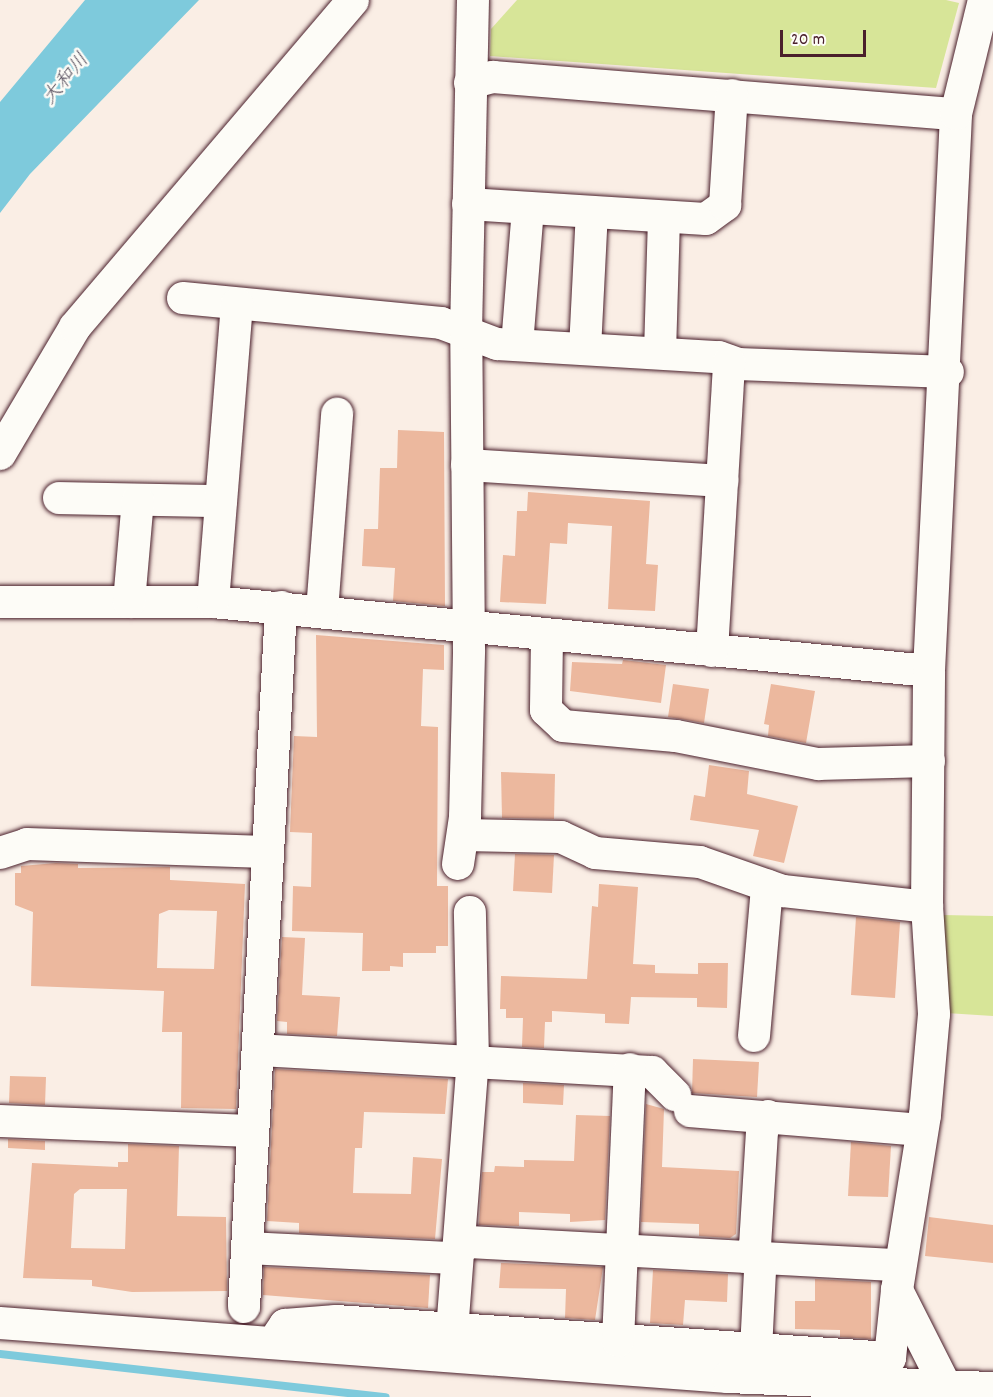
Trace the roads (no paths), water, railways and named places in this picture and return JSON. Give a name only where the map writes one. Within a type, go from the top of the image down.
[{"type":"street","points":[[0,454],[75,327],[353,0]]},
{"type":"street","points":[[474,0],[470,83],[466,333],[469,626],[461,849],[561,837],[596,853],[700,862],[767,886],[927,907]]},
{"type":"street","points":[[890,1358],[897,1278],[921,1131],[934,1014],[927,907],[929,671],[948,372],[956,114],[984,0]]},
{"type":"street","points":[[470,83],[494,77],[956,114]]},
{"type":"street","points":[[468,204],[706,219],[725,204],[732,95]]},
{"type":"street","points":[[517,345],[528,208]]},
{"type":"street","points":[[585,349],[592,212]]},
{"type":"street","points":[[660,353],[664,217]]},
{"type":"street","points":[[183,298],[441,323],[466,333],[517,345],[660,353],[729,361],[948,372]]},
{"type":"street","points":[[213,602],[237,304]]},
{"type":"street","points":[[712,651],[729,361]]},
{"type":"street","points":[[322,611],[337,414]]},
{"type":"street","points":[[468,465],[722,481]]},
{"type":"street","points":[[59,498],[221,501]]},
{"type":"street","points":[[129,602],[138,500]]},
{"type":"street","points":[[0,602],[213,602],[281,607],[469,626],[547,637],[929,671]]},
{"type":"street","points":[[244,1307],[266,852],[281,607]]},
{"type":"street","points":[[547,637],[546,710],[563,726],[676,735],[818,764],[929,761]]},
{"type":"street","points":[[0,853],[27,844],[266,852]]},
{"type":"street","points":[[754,1036],[767,886]]},
{"type":"street","points":[[452,1331],[473,1061],[470,912]]},
{"type":"street","points":[[258,1050],[630,1069],[652,1072],[682,1103],[768,1116],[921,1131]]},
{"type":"street","points":[[618,1341],[630,1069]]},
{"type":"street","points":[[756,1350],[762,1131],[768,1116]]},
{"type":"street","points":[[0,1121],[253,1131]]},
{"type":"street","points":[[247,1248],[448,1258],[469,1242],[758,1258],[897,1278]]},
{"type":"street","points":[[897,1278],[946,1382]]},
{"type":"street","points":[[273,1341],[285,1325],[336,1321],[452,1331],[890,1358],[946,1382]]},
{"type":"street","points":[[0,1323],[273,1341],[728,1377],[946,1382],[993,1388]]},
{"type":"water","name":"大和川","points":[[85,0],[199,0],[30,174],[0,213],[0,102]]},
{"type":"waterway","points":[[0,1354],[386,1397]]}]
